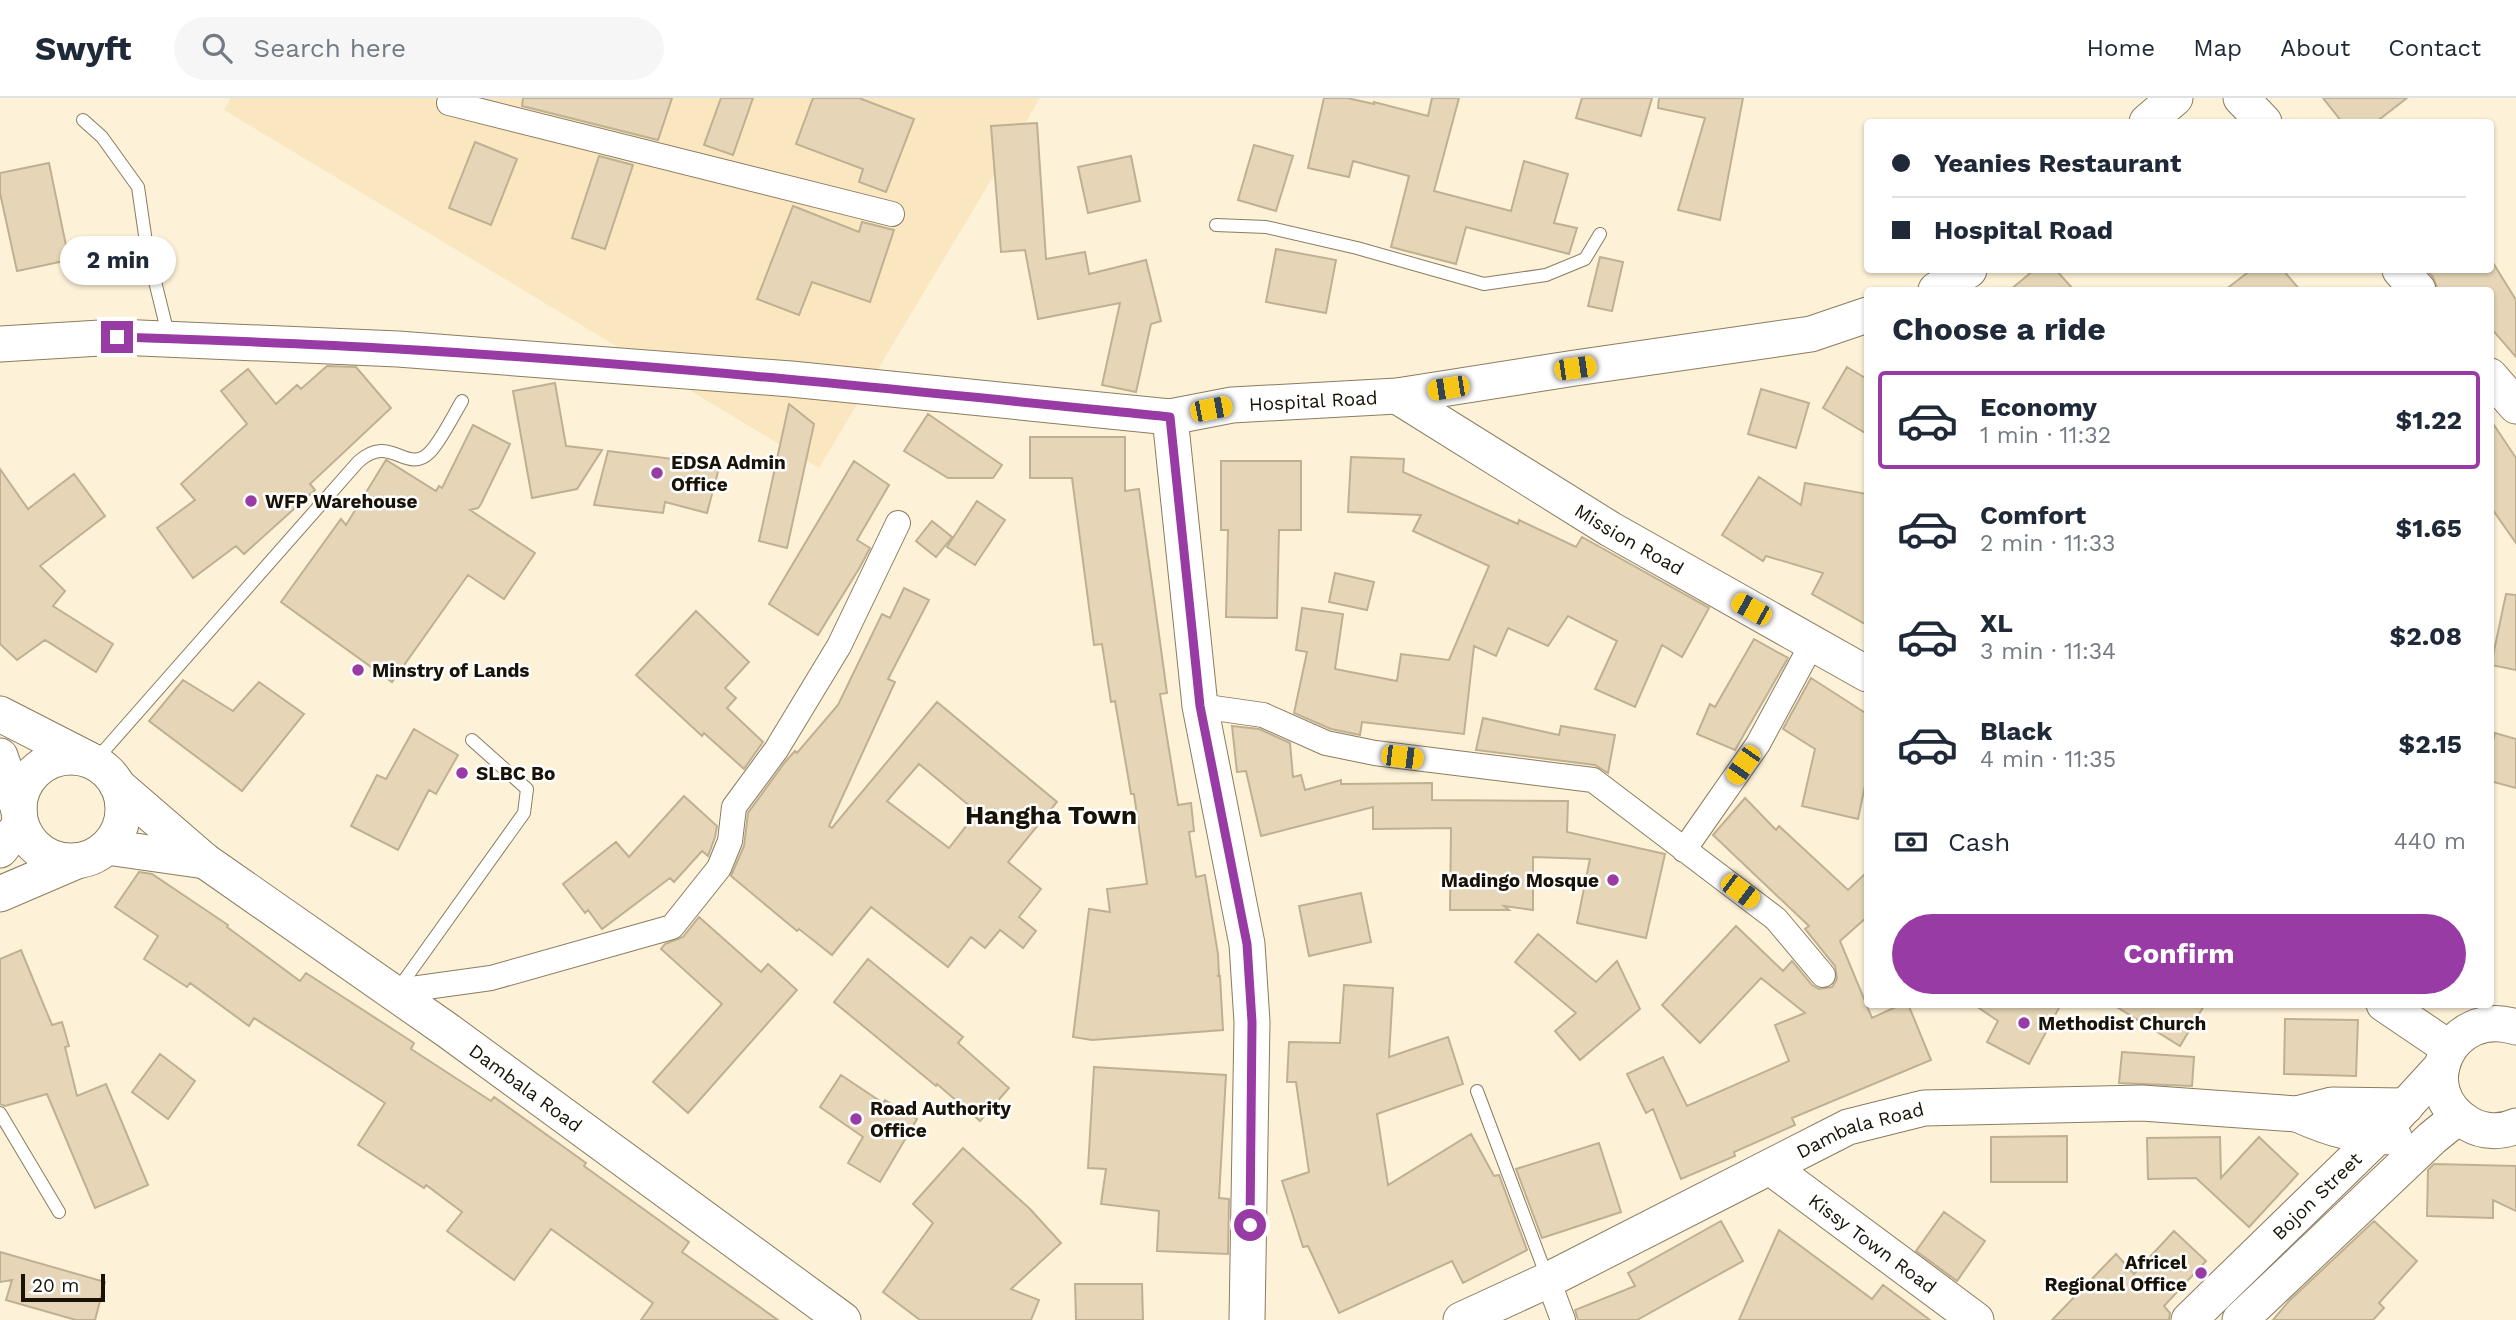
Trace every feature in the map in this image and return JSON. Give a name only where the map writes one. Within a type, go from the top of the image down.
[{"type":"street","points":[[2150,119],[2175,98]]},
{"type":"street","points":[[2241,98],[2261,119]]},
{"type":"street","points":[[449,103],[892,214]]},
{"type":"street","points":[[1941,287],[1964,273]]},
{"type":"street","points":[[2403,273],[2415,287]]},
{"type":"street","name":"Hospital Road","points":[[0,344],[117,337],[398,349],[791,379],[1170,417],[1232,405],[1397,396],[1811,334],[1864,316]]},
{"type":"street","points":[[2494,381],[2516,406]]},
{"type":"street","name":"Mission Road","points":[[1397,396],[1610,529],[1864,672]]},
{"type":"street","points":[[1170,417],[1200,706],[1247,944],[1252,1022],[1247,1320]]},
{"type":"street","points":[[393,992],[492,978],[671,927],[719,868],[730,841],[734,807],[776,751],[839,646],[898,523]]},
{"type":"street","points":[[1684,850],[1758,744],[1812,643]]},
{"type":"street","points":[[1200,706],[1263,715],[1326,743],[1375,753],[1593,780],[1776,919],[1823,975]]},
{"type":"street","name":"Dambala Road","points":[[0,714],[106,774],[205,862],[447,1030],[844,1320]]},
{"type":"street","points":[[0,756],[13,828],[43,853],[59,860],[92,854]]},
{"type":"street","points":[[0,894],[92,854],[117,833],[122,817],[122,801],[106,774],[77,757],[59,758],[43,765],[30,777],[22,792],[13,828]]},
{"type":"street","name":"Dambala Road","points":[[92,854],[205,862]]},
{"type":"street","points":[[2389,1008],[2445,1057],[2445,1127],[2502,1130],[2516,1126]]},
{"type":"street","name":"Bojon Street","points":[[2189,1320],[2377,1137],[2461,1035],[2478,1025],[2496,1023],[2516,1027]]},
{"type":"street","name":"Dambala Road","points":[[1461,1320],[1548,1280],[1848,1127],[1923,1108],[2142,1103],[2297,1114],[2332,1105],[2406,1105]]},
{"type":"street","name":"Dambala Road","points":[[2297,1114],[2332,1129],[2377,1137],[2445,1127]]},
{"type":"street","name":"Bojon Street","points":[[2240,1320],[2445,1127]]},
{"type":"street","name":"Kissy Town Road","points":[[1770,1167],[1976,1320]]},
{"type":"street","points":[[1548,1280],[1563,1320]]},
{"type":"lane","points":[[83,120],[103,137],[138,187],[147,249],[169,339]]},
{"type":"lane","points":[[1216,225],[1266,227],[1357,248],[1484,284],[1546,275],[1585,259],[1600,234]]},
{"type":"lane","points":[[106,774],[358,462],[379,449],[411,460],[429,453],[462,401]]},
{"type":"lane","points":[[393,992],[524,813],[527,789],[472,740]]},
{"type":"lane","points":[[1477,1091],[1548,1280]]},
{"type":"lane","points":[[0,1113],[59,1212]]},
{"type":"shaded area","points":[[231,98],[1040,98],[819,468],[224,110]]},
{"type":"building","points":[[523,98],[672,98],[658,140],[522,106]]},
{"type":"building","points":[[721,98],[753,98],[733,155],[704,145]]},
{"type":"building","points":[[813,98],[859,98],[914,119],[886,192],[859,182],[863,169],[796,144]]},
{"type":"building","points":[[1324,98],[1374,102],[1428,116],[1432,98],[1459,98],[1434,191],[1511,211],[1524,161],[1568,174],[1554,223],[1577,228],[1569,254],[1466,227],[1456,264],[1391,247],[1409,176],[1353,161],[1349,177],[1308,168]]},
{"type":"building","points":[[1582,98],[1652,98],[1641,136],[1576,118]]},
{"type":"building","points":[[1659,98],[1743,98],[1720,220],[1678,210],[1705,118],[1658,108]]},
{"type":"building","points":[[2323,98],[2407,98],[2380,119],[2340,119]]},
{"type":"building","points":[[1037,123],[1046,259],[1085,252],[1089,274],[1146,260],[1161,321],[1151,324],[1136,392],[1102,385],[1120,303],[1038,319],[1025,250],[1001,252],[991,126]]},
{"type":"building","points":[[475,142],[517,159],[491,225],[449,208]]},
{"type":"building","points":[[1254,145],[1293,156],[1276,211],[1238,200]]},
{"type":"building","points":[[599,156],[633,165],[605,249],[572,238]]},
{"type":"building","points":[[1131,156],[1140,201],[1088,213],[1078,167]]},
{"type":"building","points":[[49,163],[69,260],[17,271],[0,193],[0,173]]},
{"type":"building","points":[[793,206],[859,232],[862,222],[894,230],[870,302],[812,282],[799,315],[757,299]]},
{"type":"building","points":[[1276,249],[1336,260],[1326,313],[1266,302]]},
{"type":"building","points":[[1600,257],[1623,262],[1612,311],[1588,306]]},
{"type":"building","points":[[2494,264],[2516,300],[2516,357],[2494,332],[2494,287],[2437,287],[2430,273],[2494,273]]},
{"type":"building","points":[[2030,273],[2059,273],[2071,287],[2014,287]]},
{"type":"building","points":[[2247,273],[2286,273],[2297,287],[2229,287]]},
{"type":"building","points":[[327,366],[356,367],[391,408],[310,484],[315,490],[244,554],[236,546],[193,578],[157,528],[195,500],[181,484],[247,424],[221,391],[248,369],[276,404],[297,385],[301,389]]},
{"type":"building","points":[[1847,367],[1864,377],[1864,432],[1823,408]]},
{"type":"building","points":[[555,383],[566,446],[602,450],[577,489],[532,498],[513,391]]},
{"type":"building","points":[[1761,389],[1809,403],[1796,448],[1748,434]]},
{"type":"building","points":[[789,404],[814,424],[787,548],[759,541]]},
{"type":"building","points":[[928,414],[1002,465],[993,478],[948,478],[904,451]]},
{"type":"building","points":[[473,425],[510,444],[481,504],[470,510],[535,553],[504,599],[468,575],[392,682],[281,602],[341,519],[346,525],[386,460],[436,491],[439,486],[442,488]]},
{"type":"building","points":[[2494,425],[2516,458],[2516,543],[2494,512]]},
{"type":"building","points":[[1030,437],[1125,437],[1125,491],[1139,489],[1167,693],[1160,694],[1178,805],[1191,803],[1194,831],[1189,832],[1196,877],[1205,875],[1218,954],[1217,976],[1220,976],[1223,1030],[1092,1040],[1073,1037],[1089,909],[1110,912],[1107,889],[1147,884],[1134,794],[1131,794],[1115,701],[1111,702],[1102,644],[1094,645],[1072,478],[1030,478]]},
{"type":"building","points":[[608,451],[681,460],[682,454],[720,464],[707,513],[665,502],[663,513],[594,505]]},
{"type":"building","points":[[1351,457],[1404,459],[1403,472],[1518,524],[1519,520],[1576,547],[1582,537],[1709,608],[1682,657],[1662,645],[1635,707],[1595,689],[1617,641],[1568,616],[1548,646],[1508,628],[1496,656],[1474,646],[1464,734],[1362,722],[1360,735],[1331,729],[1294,713],[1307,652],[1296,650],[1302,608],[1343,614],[1335,669],[1397,681],[1401,654],[1449,660],[1489,566],[1413,531],[1421,515],[1348,512]]},
{"type":"building","points":[[854,461],[889,485],[857,540],[870,548],[818,635],[769,604]]},
{"type":"building","points":[[1221,461],[1301,461],[1301,530],[1279,530],[1277,618],[1226,617],[1228,530],[1221,530]]},
{"type":"building","points":[[0,469],[28,509],[74,474],[105,516],[40,566],[65,591],[53,606],[113,644],[96,672],[45,640],[17,660],[0,644]]},
{"type":"building","points":[[1759,477],[1801,505],[1805,483],[1864,493],[1864,623],[1812,594],[1823,573],[1766,556],[1763,561],[1722,535]]},
{"type":"building","points":[[977,501],[1005,520],[975,565],[947,547]]},
{"type":"building","points":[[932,521],[952,537],[936,557],[916,541]]},
{"type":"building","points":[[1335,573],[1374,582],[1367,610],[1329,602]]},
{"type":"building","points":[[904,588],[929,600],[888,679],[895,682],[829,826],[832,828],[937,702],[1057,802],[1008,862],[1041,889],[1019,917],[1036,931],[1023,948],[1000,930],[985,948],[971,937],[948,967],[871,907],[832,955],[799,929],[797,931],[731,876],[744,846],[748,813],[785,762],[795,751],[797,753],[838,705],[882,614],[890,618]],"holes":[[[919,764],[977,812],[949,848],[887,801]]]},
{"type":"building","points":[[2506,594],[2516,595],[2516,670],[2494,666],[2494,651]]},
{"type":"building","points":[[696,611],[749,662],[725,688],[736,698],[727,708],[763,742],[744,769],[704,733],[702,736],[636,675]]},
{"type":"building","points":[[1754,639],[1788,658],[1735,750],[1697,734],[1710,704],[1715,707]]},
{"type":"building","points":[[1811,678],[1864,712],[1864,790],[1858,819],[1802,806],[1815,749],[1783,729]]},
{"type":"building","points":[[183,680],[233,711],[259,682],[304,714],[242,791],[149,721]]},
{"type":"building","points":[[1483,718],[1559,735],[1561,726],[1615,735],[1608,773],[1595,765],[1476,750]]},
{"type":"building","points":[[1232,726],[1259,729],[1290,743],[1293,777],[1301,775],[1305,790],[1341,780],[1341,784],[1432,783],[1432,800],[1568,801],[1567,832],[1665,854],[1646,938],[1577,923],[1590,859],[1533,857],[1533,910],[1504,906],[1509,910],[1450,910],[1451,828],[1373,829],[1373,807],[1261,836],[1246,771],[1237,772]]},
{"type":"building","points":[[414,729],[458,755],[436,794],[429,790],[398,850],[351,826],[377,775],[386,779]]},
{"type":"building","points":[[2495,733],[2516,739],[2516,788],[2494,782]]},
{"type":"building","points":[[684,796],[717,826],[708,856],[702,851],[674,882],[670,878],[602,929],[588,910],[585,913],[563,884],[616,842],[629,857]]},
{"type":"building","points":[[1745,798],[1776,830],[1779,826],[1848,890],[1864,875],[1864,920],[1840,941],[1864,999],[1864,1008],[1868,1008],[1872,1018],[1893,1008],[1910,1008],[1931,1060],[1792,1118],[1795,1125],[1734,1152],[1735,1156],[1681,1179],[1653,1109],[1646,1113],[1627,1074],[1663,1057],[1687,1106],[1789,1061],[1775,1025],[1805,1013],[1761,978],[1700,1043],[1662,1005],[1736,926],[1783,971],[1792,961],[1812,985],[1819,989],[1832,987],[1837,979],[1835,966],[1805,929],[1809,926],[1713,835]]},
{"type":"building","points":[[139,872],[152,874],[228,925],[227,927],[300,981],[306,973],[414,1043],[411,1049],[491,1101],[494,1097],[689,1242],[682,1252],[778,1320],[641,1320],[653,1303],[551,1229],[514,1280],[447,1231],[462,1212],[426,1185],[424,1188],[358,1145],[385,1103],[254,1018],[249,1026],[190,983],[187,987],[144,959],[158,936],[115,907]]},
{"type":"building","points":[[1361,893],[1371,942],[1309,956],[1299,906]]},
{"type":"building","points":[[699,917],[761,972],[768,964],[797,990],[688,1113],[653,1082],[722,1004],[661,949],[665,944],[683,937]]},
{"type":"building","points":[[1538,934],[1596,982],[1617,961],[1640,1009],[1580,1060],[1555,1031],[1576,1013],[1515,962]]},
{"type":"building","points":[[21,950],[52,1025],[62,1022],[77,1096],[106,1084],[148,1185],[95,1208],[47,1094],[5,1106],[0,1104],[0,959]]},
{"type":"building","points":[[868,959],[963,1037],[958,1043],[1009,1088],[980,1121],[834,1002]]},
{"type":"building","points":[[1344,985],[1393,988],[1389,1057],[1448,1037],[1463,1084],[1377,1114],[1388,1185],[1471,1134],[1494,1176],[1499,1175],[1527,1250],[1463,1283],[1452,1261],[1339,1313],[1308,1246],[1303,1247],[1282,1181],[1309,1172],[1296,1082],[1287,1082],[1289,1042],[1340,1043]]},
{"type":"building","name":"Methodist Church","points":[[1979,1008],[2059,1008],[2029,1064],[1987,1042],[1998,1021]]},
{"type":"building","points":[[2118,1008],[2203,1008],[2180,1046]]},
{"type":"building","points":[[2285,1019],[2358,1020],[2356,1076],[2284,1074]]},
{"type":"building","points":[[2122,1052],[2194,1057],[2192,1086],[2119,1083]]},
{"type":"building","points":[[160,1054],[195,1081],[168,1119],[132,1092]]},
{"type":"building","points":[[1094,1067],[1226,1075],[1219,1198],[1229,1199],[1228,1254],[1157,1251],[1159,1211],[1101,1204],[1106,1169],[1088,1168]]},
{"type":"building","points":[[841,1075],[883,1103],[885,1100],[917,1119],[880,1182],[848,1163],[863,1137],[820,1107]]},
{"type":"building","points":[[2067,1136],[2067,1182],[1991,1182],[1991,1137]]},
{"type":"building","points":[[2220,1137],[2221,1178],[2259,1137],[2298,1174],[2249,1227],[2196,1178],[2148,1179],[2147,1138]]},
{"type":"building","points":[[1599,1143],[1621,1212],[1542,1238],[1516,1169]]},
{"type":"building","points":[[963,1148],[1030,1209],[1061,1243],[1011,1289],[1039,1300],[1031,1320],[920,1320],[883,1292],[933,1223],[913,1204]]},
{"type":"building","points":[[2434,1164],[2516,1166],[2516,1211],[2493,1200],[2493,1218],[2427,1216],[2428,1170]]},
{"type":"building","points":[[1944,1212],[1985,1241],[1957,1281],[1916,1251]]},
{"type":"building","points":[[1721,1221],[1743,1261],[1637,1320],[1578,1320],[1575,1310],[1635,1286],[1628,1273]]},
{"type":"building","points":[[2374,1221],[2417,1261],[2379,1303],[2384,1308],[2373,1320],[2273,1320],[2289,1301]]},
{"type":"building","points":[[1779,1230],[1872,1299],[1883,1285],[1930,1320],[1739,1320]]},
{"type":"building","points":[[2174,1231],[2206,1261],[2164,1306],[2170,1313],[2169,1320],[2052,1320],[2116,1254],[2134,1274]]},
{"type":"building","points":[[0,1252],[105,1282],[95,1320],[76,1320],[6,1300],[12,1280],[0,1282]]},
{"type":"building","points":[[1075,1284],[1142,1284],[1143,1320],[1076,1320]]},
{"type":"place","name":"EDSA Admin Office","points":[[657,473]]},
{"type":"place","name":"WFP Warehouse","points":[[251,501]]},
{"type":"place","name":"Minstry of Lands","points":[[358,670]]},
{"type":"place","name":"SLBC Bo","points":[[462,773]]},
{"type":"place","name":"Madingo Mosque","points":[[1613,880]]},
{"type":"place","name":"Methodist Church","points":[[2024,1023]]},
{"type":"place","name":"Road Authority Office","points":[[856,1119]]},
{"type":"place","name":"Africel Regional Office","points":[[2201,1273]]},
{"type":"district","name":"Hangha Town","points":[[1051,815]]},
{"type":"route","points":[[117,337],[398,349],[791,379],[1170,417],[1200,706],[1247,944],[1252,1022],[1250,1225]]}]
